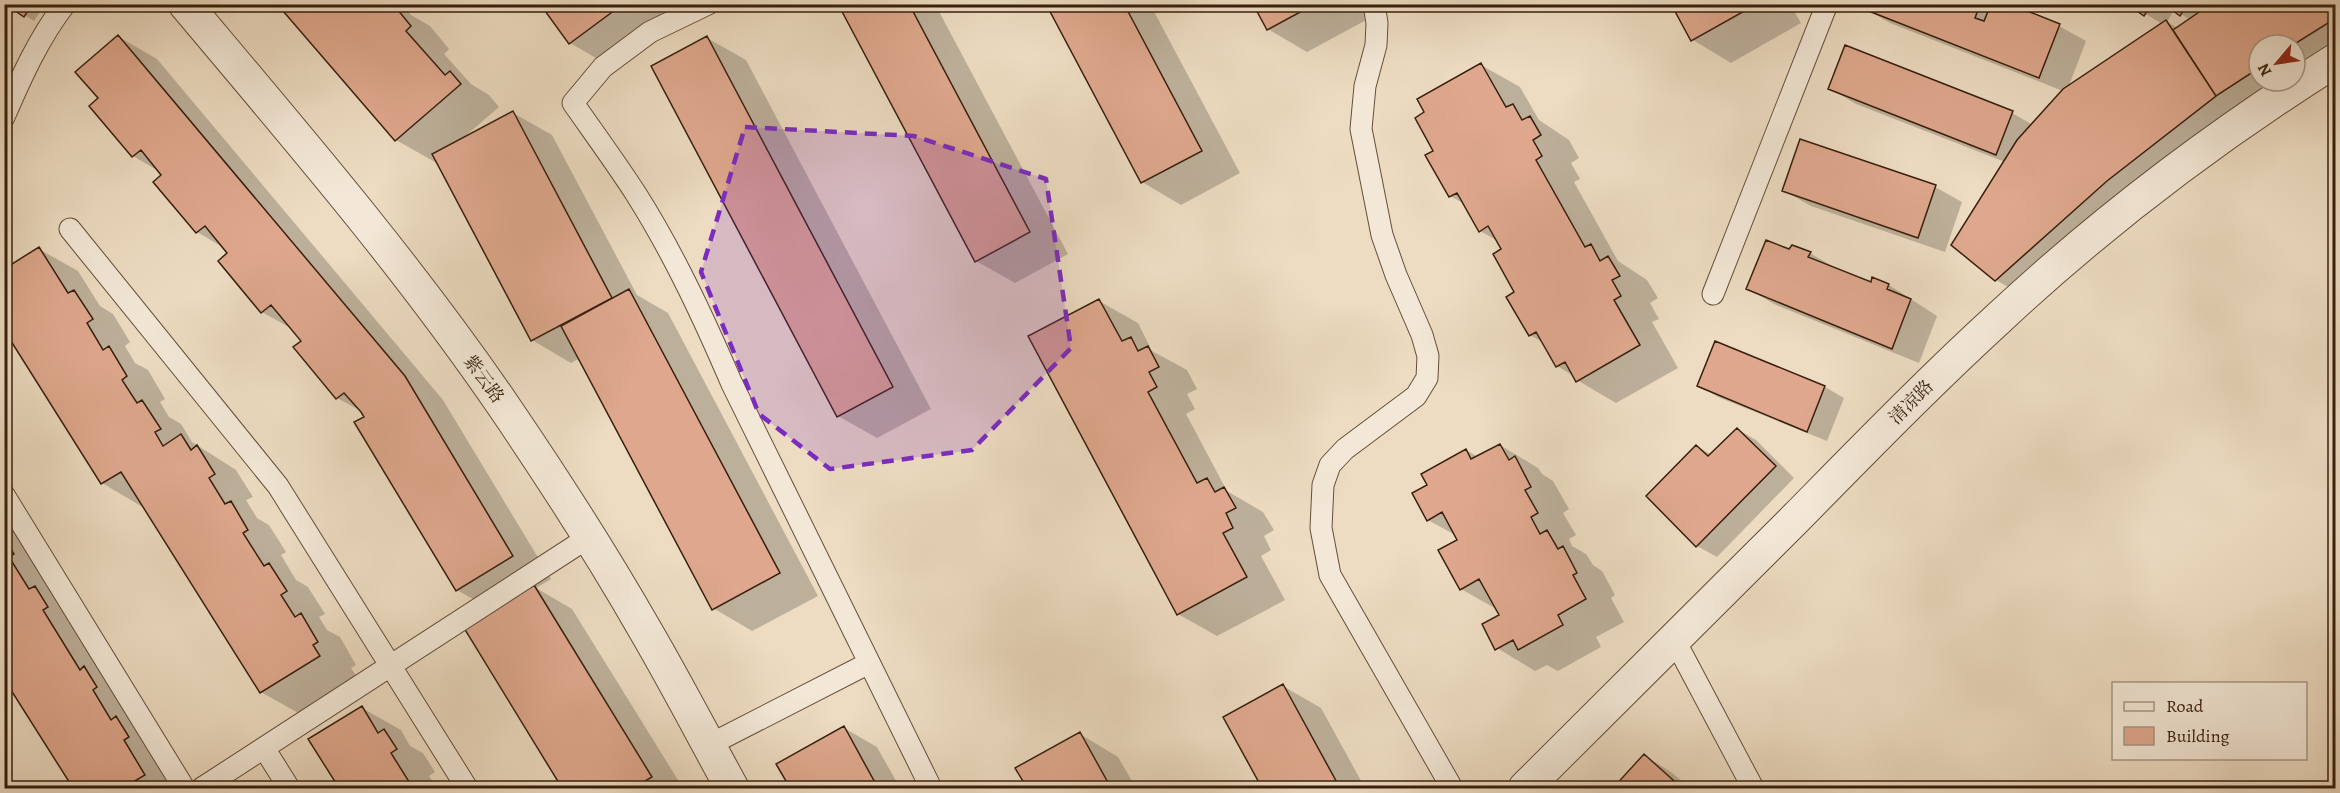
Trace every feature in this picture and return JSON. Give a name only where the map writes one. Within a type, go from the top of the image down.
[{"type":"street","name":"紫云路","points":[[185,4],[331,176],[420,290],[504,407],[645,628],[732,789]]},
{"type":"street","name":"清凉路","points":[[1525,789],[1922,391],[2002,315],[2152,189],[2230,131],[2336,60]]},
{"type":"lane","points":[[4,117],[26,66],[52,21],[65,4]]},
{"type":"lane","points":[[708,4],[650,32],[603,67],[573,103],[636,194],[672,255],[704,319],[732,384],[931,789]]},
{"type":"lane","points":[[1374,4],[1377,23],[1376,45],[1365,86],[1361,129],[1382,235],[1396,275],[1422,335],[1428,356],[1427,378],[1416,396],[1345,449],[1330,465],[1323,485],[1321,528],[1330,575],[1452,789]]},
{"type":"lane","points":[[1713,294],[1827,4]]},
{"type":"lane","points":[[70,230],[278,486],[467,789]]},
{"type":"lane","points":[[4,495],[184,789]]},
{"type":"lane","points":[[202,789],[589,537]]},
{"type":"lane","points":[[1674,639],[1751,787]]},
{"type":"lane","points":[[709,745],[869,663]]},
{"type":"lane","points":[[264,748],[289,789]]},
{"type":"highlighted area","points":[[745,127],[914,136],[1046,179],[1071,348],[972,450],[830,469],[759,414],[701,272]]},
{"type":"building","points":[[5,4],[32,4],[24,17]]},
{"type":"building","points":[[277,4],[385,6],[393,4],[411,26],[406,31],[445,75],[450,71],[461,84],[395,141]]},
{"type":"building","points":[[540,4],[623,4],[569,44]]},
{"type":"building","points":[[838,4],[909,4],[1030,232],[975,262]]},
{"type":"building","points":[[1046,4],[1124,4],[1202,151],[1141,183]]},
{"type":"building","points":[[1253,4],[1315,4],[1267,30]]},
{"type":"building","points":[[1671,4],[1757,4],[1691,41]]},
{"type":"building","points":[[1863,4],[1980,4],[1975,18],[1984,21],[1991,4],[2010,4],[2060,24],[2039,78],[1861,8]]},
{"type":"building","points":[[2127,4],[2152,4],[2144,16]]},
{"type":"building","points":[[2164,4],[2188,4],[2180,16]]},
{"type":"building","points":[[2211,4],[2227,4],[2229,8],[2235,4],[2336,4],[2336,18],[2307,36],[2307,33],[2247,33],[2247,76],[2216,96],[2173,30]]},
{"type":"building","points":[[2166,20],[2216,96],[2107,181],[1995,281],[1951,245],[2017,140],[2063,89]]},
{"type":"building","points":[[118,35],[405,376],[513,556],[456,591],[354,422],[364,417],[361,412],[344,393],[336,399],[293,347],[301,341],[271,305],[261,313],[218,261],[227,253],[205,226],[196,233],[153,182],[161,175],[141,150],[132,157],[89,106],[98,98],[75,72]]},
{"type":"building","points":[[707,36],[893,387],[837,417],[651,66]]},
{"type":"building","points":[[1845,45],[2013,111],[1996,155],[1828,89]]},
{"type":"building","points":[[1481,63],[1506,107],[1513,104],[1522,120],[1530,116],[1541,135],[1533,140],[1542,156],[1536,160],[1585,247],[1591,244],[1600,261],[1608,256],[1620,276],[1612,280],[1621,296],[1614,300],[1640,345],[1576,382],[1565,362],[1556,367],[1536,332],[1529,336],[1506,297],[1514,292],[1493,254],[1501,249],[1488,226],[1479,232],[1457,193],[1449,197],[1425,155],[1433,151],[1415,118],[1424,112],[1417,99]]},
{"type":"building","points":[[513,111],[612,298],[531,341],[432,154]]},
{"type":"building","points":[[1800,139],[1936,185],[1918,238],[1782,191]]},
{"type":"building","points":[[1766,240],[1789,249],[1792,245],[1811,252],[1808,257],[1871,282],[1872,277],[1889,284],[1887,289],[1911,299],[1892,349],[1746,289]]},
{"type":"building","points":[[39,247],[68,293],[74,290],[93,319],[87,323],[103,350],[109,346],[127,376],[122,380],[137,403],[142,400],[161,429],[155,432],[163,446],[181,434],[191,450],[197,445],[215,474],[209,478],[225,504],[231,501],[248,530],[243,533],[264,566],[269,563],[287,591],[281,595],[295,617],[301,613],[318,642],[313,645],[320,656],[260,693],[121,472],[101,484],[4,330],[4,269]]},
{"type":"building","points":[[629,289],[780,573],[712,610],[561,326]]},
{"type":"building","points":[[1099,299],[1122,341],[1131,337],[1138,351],[1148,346],[1159,367],[1149,372],[1157,387],[1148,392],[1197,483],[1207,478],[1215,492],[1224,487],[1236,508],[1226,513],[1233,528],[1223,533],[1247,577],[1177,615],[1028,336]]},
{"type":"building","points":[[1715,341],[1825,386],[1807,432],[1697,386]]},
{"type":"building","points":[[1737,428],[1776,466],[1696,547],[1646,496],[1696,445],[1708,456]]},
{"type":"building","points":[[1500,444],[1509,460],[1515,456],[1531,487],[1525,490],[1538,513],[1531,517],[1540,534],[1547,530],[1558,549],[1563,546],[1577,573],[1573,575],[1586,599],[1558,615],[1563,625],[1518,650],[1513,640],[1495,650],[1482,624],[1499,615],[1479,579],[1460,590],[1438,550],[1457,540],[1442,512],[1427,521],[1412,493],[1427,485],[1421,474],[1466,449],[1471,459]]},
{"type":"building","points":[[4,539],[14,554],[9,557],[29,589],[35,586],[48,607],[43,610],[80,670],[84,666],[97,687],[93,690],[111,720],[116,716],[129,737],[124,740],[145,775],[123,788],[73,788],[4,679]]},
{"type":"building","points":[[534,585],[652,777],[633,788],[562,788],[464,628]]},
{"type":"building","points":[[1283,684],[1340,788],[1262,788],[1223,717]]},
{"type":"building","points":[[362,706],[378,733],[384,729],[397,749],[391,753],[411,785],[417,782],[421,788],[339,788],[308,739]]},
{"type":"building","points":[[844,726],[878,788],[790,788],[776,764]]},
{"type":"building","points":[[1080,732],[1111,788],[1027,788],[1015,768]]},
{"type":"building","points":[[1644,754],[1682,788],[1613,788]]}]
